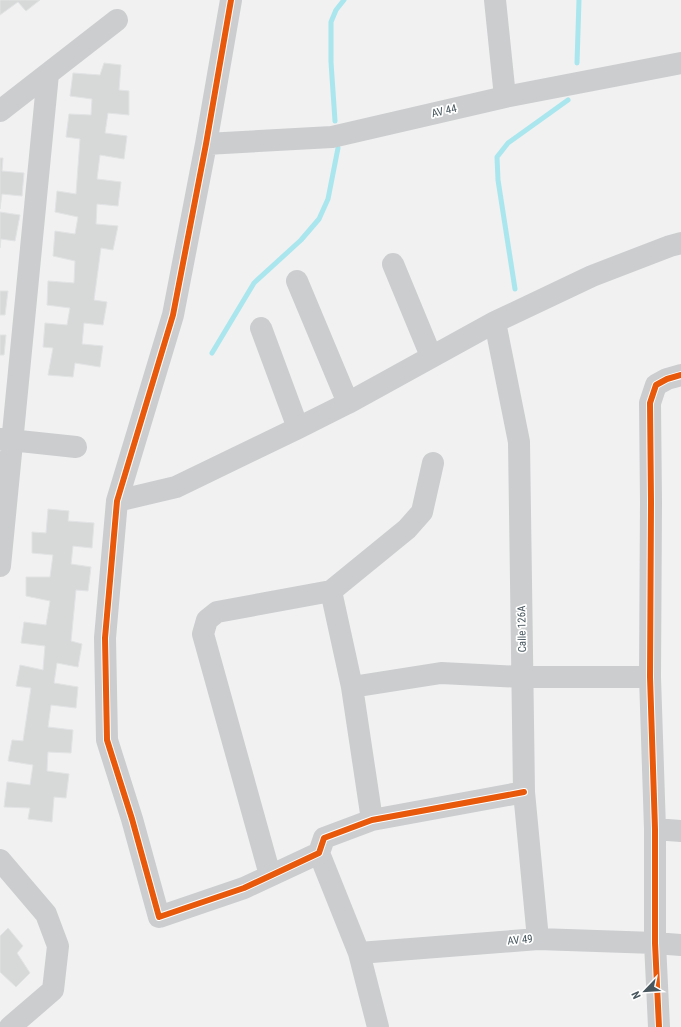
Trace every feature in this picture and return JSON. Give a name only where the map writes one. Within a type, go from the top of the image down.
[{"type":"street","points":[[231,0],[206,144],[173,315],[118,501],[105,638],[107,740],[132,819],[159,917],[244,888],[319,853]]},
{"type":"street","points":[[495,0],[506,97]]},
{"type":"street","points":[[0,111],[117,20]]},
{"type":"street","name":"AV 44","points":[[206,144],[332,137],[506,97],[681,63]]},
{"type":"street","points":[[0,566],[6,440],[48,74]]},
{"type":"street","points":[[118,501],[176,487],[348,403],[495,322],[592,276],[681,243]]},
{"type":"street","points":[[393,264],[431,356]]},
{"type":"street","points":[[297,281],[348,403]]},
{"type":"street","name":"Calle 126A","points":[[495,322],[519,442],[524,792],[538,939]]},
{"type":"street","points":[[261,328],[298,428]]},
{"type":"street","points":[[659,1027],[655,943],[655,830],[650,677],[650,403],[656,385],[667,379],[681,375]]},
{"type":"street","points":[[6,440],[76,446]]},
{"type":"street","points":[[270,875],[203,634],[208,620],[217,612],[331,591],[407,529],[422,512],[432,463]]},
{"type":"street","points":[[331,591],[352,686],[372,820]]},
{"type":"street","points":[[352,686],[441,673],[522,677],[650,677]]},
{"type":"street","points":[[378,1027],[359,953],[319,853],[324,838],[372,820],[524,792]]},
{"type":"street","points":[[655,830],[681,831]]},
{"type":"street","points":[[0,860],[46,914],[58,946],[53,990],[10,1027]]},
{"type":"street","name":"AV 49","points":[[359,953],[538,939],[681,945]]},
{"type":"building","points":[[0,0],[40,0],[26,11],[18,2],[0,15]]},
{"type":"building","points":[[104,63],[121,65],[119,90],[129,91],[129,115],[108,113],[105,133],[127,136],[124,159],[100,155],[97,179],[121,182],[118,206],[97,204],[96,224],[118,226],[113,250],[101,248],[94,300],[107,302],[103,325],[84,323],[82,344],[103,346],[100,367],[75,363],[73,377],[48,375],[53,348],[43,347],[45,323],[67,325],[70,308],[47,305],[48,281],[74,283],[75,261],[53,256],[55,231],[75,234],[78,217],[55,212],[57,191],[76,194],[80,139],[66,137],[69,114],[91,115],[92,99],[70,96],[73,73],[100,75]]},
{"type":"building","points":[[0,158],[3,158],[2,171],[24,173],[22,196],[2,194],[0,209]]},
{"type":"building","points":[[0,212],[20,215],[15,241],[1,239],[0,248]]},
{"type":"building","points":[[0,291],[8,291],[5,315],[0,315]]},
{"type":"building","points":[[0,335],[6,335],[4,355],[0,355]]},
{"type":"building","points":[[48,509],[69,511],[68,521],[94,523],[92,548],[73,546],[71,564],[91,567],[88,591],[76,590],[71,641],[82,644],[78,667],[57,663],[54,683],[78,687],[76,708],[51,705],[48,727],[73,730],[71,753],[48,752],[47,771],[69,774],[66,798],[54,797],[52,822],[28,819],[30,808],[4,807],[7,782],[30,785],[33,765],[8,761],[12,740],[23,741],[31,688],[16,686],[20,665],[43,670],[45,646],[21,643],[24,622],[46,625],[50,601],[26,596],[26,577],[50,577],[53,555],[32,553],[32,532],[46,533]]},
{"type":"building","points":[[8,928],[23,946],[17,953],[30,973],[16,987],[0,972],[0,936]]},
{"type":"waterway","points":[[335,121],[331,62],[331,22],[336,10],[344,0]]},
{"type":"waterway","points":[[577,63],[579,0]]},
{"type":"waterway","points":[[515,289],[498,180],[497,157],[508,143],[568,100]]},
{"type":"waterway","points":[[212,353],[254,283],[301,240],[319,219],[328,199],[338,148]]},
{"type":"cycle path","points":[[231,0],[206,144],[173,315],[117,501],[105,638],[107,740],[132,819],[159,917],[244,888],[319,853],[324,838],[372,820],[524,792]]},
{"type":"cycle path","points":[[659,1027],[655,943],[655,829],[650,677],[650,403],[656,385],[667,379],[681,375]]}]
